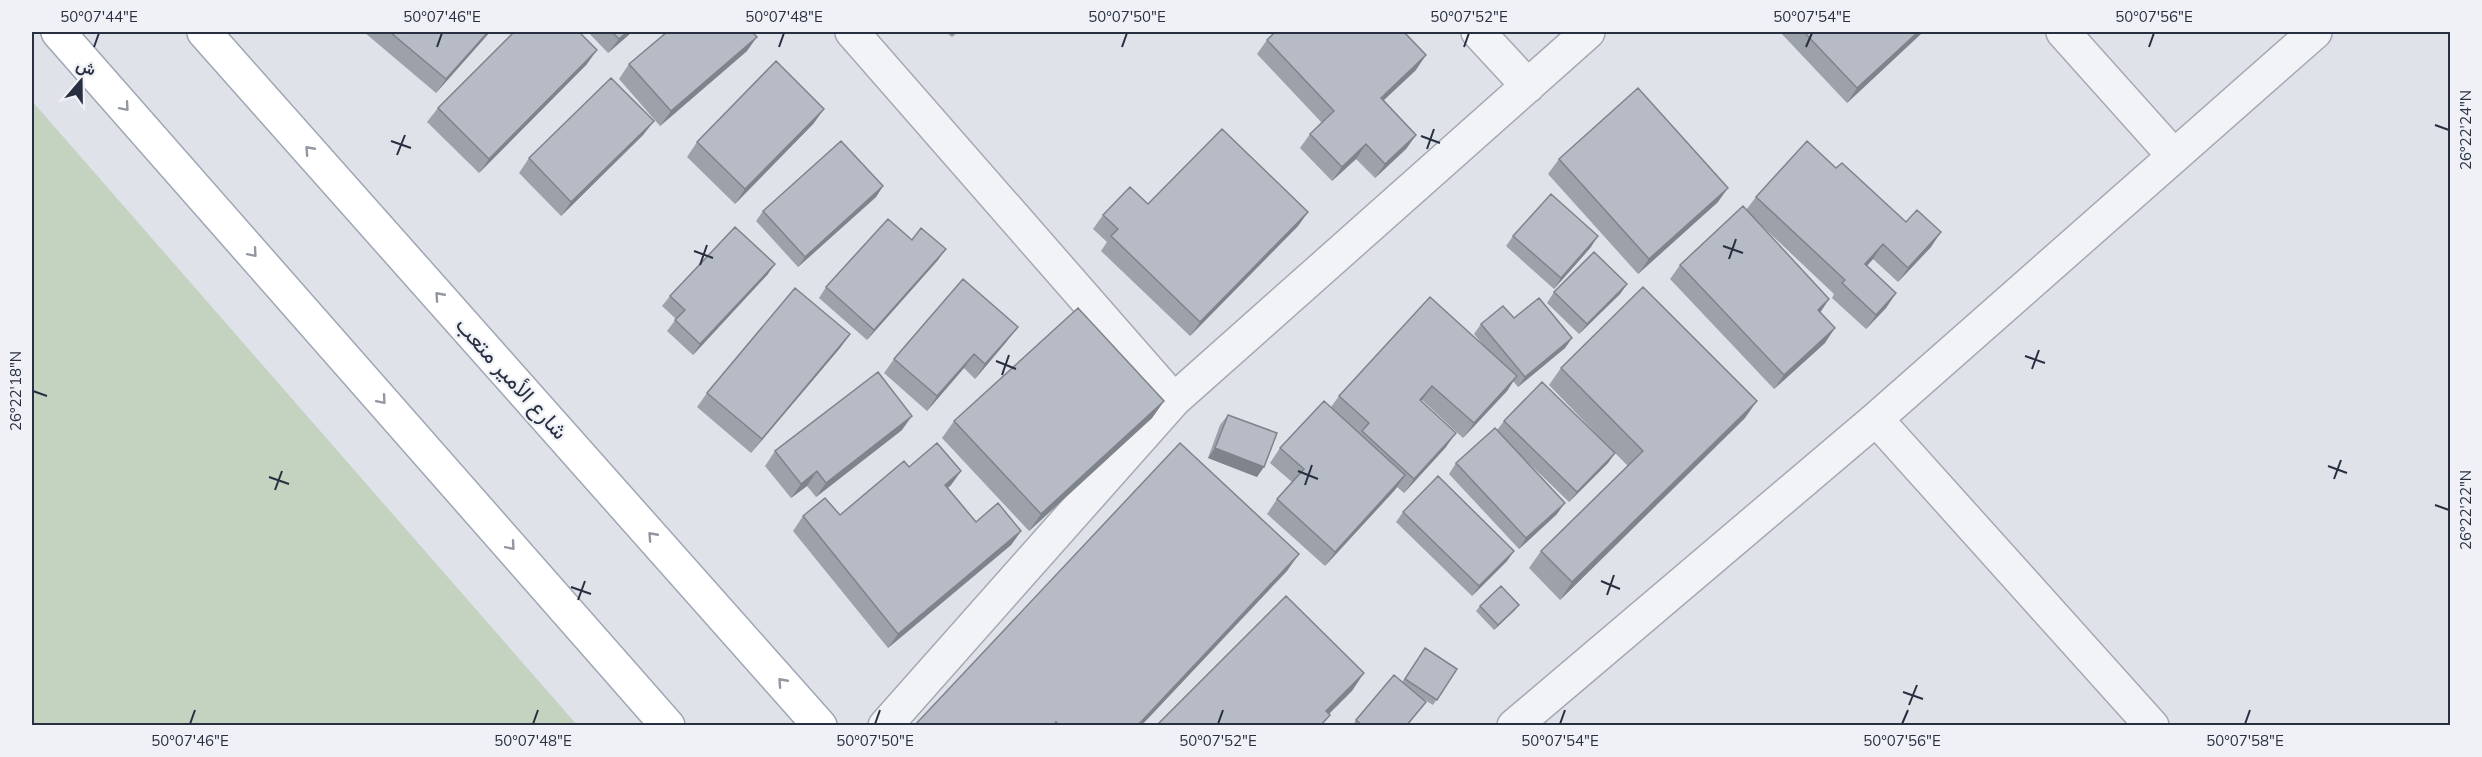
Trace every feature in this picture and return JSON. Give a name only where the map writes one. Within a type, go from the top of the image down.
[{"type":"main road","points":[[58,32],[668,726]]},
{"type":"main road","name":"شارع الأمير متعب","points":[[204,32],[820,726]]},
{"type":"street","points":[[852,32],[1174,400]]},
{"type":"street","points":[[1478,32],[1528,86]]},
{"type":"street","points":[[885,726],[1174,400],[1588,32]]},
{"type":"street","points":[[2063,32],[2174,156]]},
{"type":"street","points":[[1514,726],[1876,419],[2315,32]]},
{"type":"street","points":[[1876,419],[2152,726]]},
{"type":"green space","points":[[32,101],[577,725],[32,725]]},
{"type":"building","points":[[390,32],[488,32],[446,79]]},
{"type":"building","points":[[514,32],[579,32],[597,50],[489,159],[438,108]]},
{"type":"building","points":[[612,32],[627,32],[619,39]]},
{"type":"building","points":[[667,32],[752,32],[757,37],[671,111],[629,64]]},
{"type":"building","points":[[1275,32],[1404,32],[1426,55],[1381,98],[1416,135],[1385,164],[1366,144],[1342,167],[1310,134],[1334,111],[1267,40]]},
{"type":"building","points":[[1804,32],[1918,32],[1857,88]]},
{"type":"building","points":[[776,61],[824,109],[745,189],[697,142]]},
{"type":"building","points":[[611,78],[654,121],[571,202],[529,158]]},
{"type":"building","points":[[1638,88],[1728,188],[1649,259],[1559,159]]},
{"type":"building","points":[[1222,129],[1308,212],[1200,322],[1111,236],[1118,229],[1103,215],[1130,187],[1148,204]]},
{"type":"building","points":[[841,141],[883,186],[805,257],[763,211]]},
{"type":"building","points":[[1807,141],[1836,168],[1842,163],[1906,222],[1917,210],[1941,232],[1908,268],[1883,244],[1865,264],[1896,293],[1876,315],[1842,283],[1845,280],[1756,197]]},
{"type":"building","points":[[1551,194],[1598,236],[1561,278],[1513,236]]},
{"type":"building","points":[[1743,206],[1829,299],[1818,310],[1835,328],[1784,375],[1680,265]]},
{"type":"building","points":[[888,219],[912,240],[921,228],[946,249],[874,330],[826,287]]},
{"type":"building","points":[[735,227],[775,264],[700,344],[675,320],[685,310],[670,296]]},
{"type":"building","points":[[1594,252],[1627,284],[1587,324],[1554,292]]},
{"type":"building","points":[[963,279],[1018,327],[985,364],[974,354],[937,396],[894,359]]},
{"type":"building","points":[[1643,287],[1757,401],[1572,582],[1541,551],[1643,451],[1561,368]]},
{"type":"building","points":[[795,288],[850,334],[762,439],[707,393]]},
{"type":"building","points":[[1430,297],[1517,376],[1474,423],[1432,386],[1420,400],[1456,433],[1414,479],[1362,431],[1369,423],[1339,396]]},
{"type":"building","points":[[1539,298],[1572,338],[1525,377],[1481,324],[1503,306],[1514,318]]},
{"type":"building","points":[[1078,308],[1164,401],[1041,514],[954,421]]},
{"type":"building","points":[[878,372],[912,416],[826,483],[817,471],[801,484],[775,451]]},
{"type":"building","points":[[1542,382],[1615,453],[1577,492],[1504,421]]},
{"type":"building","points":[[1324,401],[1405,475],[1335,552],[1277,499],[1304,469],[1280,448]]},
{"type":"building","points":[[1228,415],[1277,433],[1264,467],[1215,448]]},
{"type":"building","points":[[1495,428],[1565,503],[1526,538],[1456,463]]},
{"type":"building","points":[[937,443],[961,471],[945,485],[976,522],[998,503],[1021,531],[898,634],[803,516],[825,498],[840,515],[904,461],[909,467]]},
{"type":"building","points":[[1180,443],[1299,554],[1137,726],[1060,726],[1056,722],[1053,726],[914,726]]},
{"type":"building","points":[[1438,476],[1514,551],[1479,586],[1403,512]]},
{"type":"building","points":[[1501,586],[1519,605],[1498,625],[1480,606]]},
{"type":"building","points":[[1286,596],[1364,673],[1326,711],[1330,715],[1320,726],[1156,726]]},
{"type":"building","points":[[1425,648],[1457,669],[1437,700],[1405,679]]},
{"type":"building","points":[[1394,675],[1426,702],[1406,726],[1363,726],[1356,720]]}]
